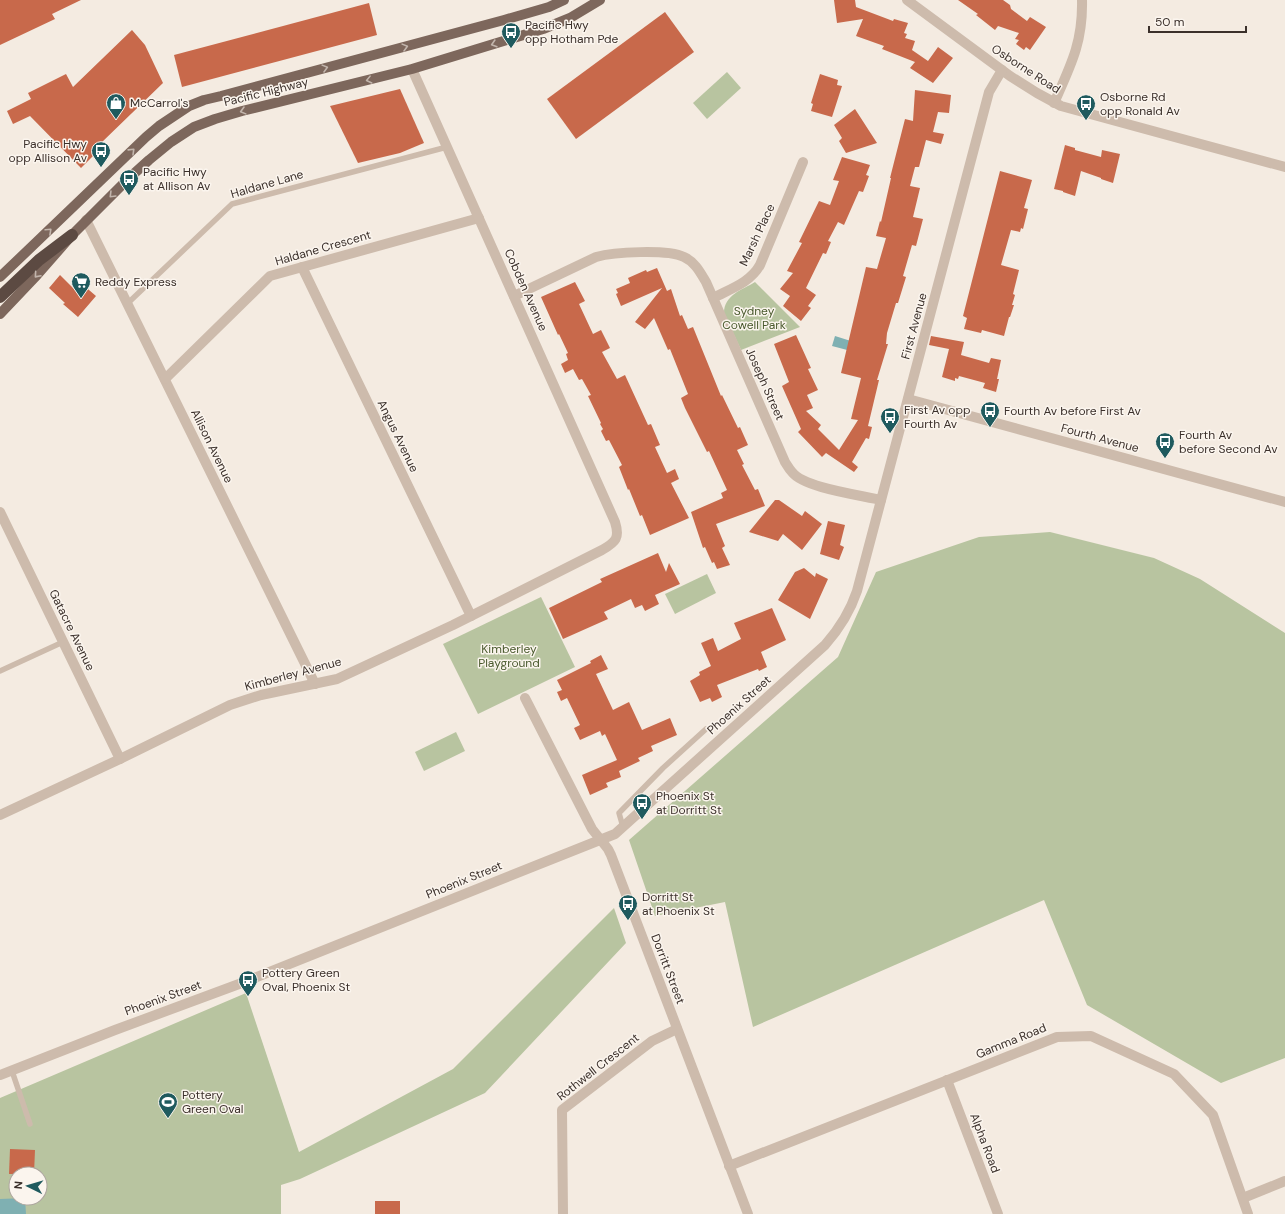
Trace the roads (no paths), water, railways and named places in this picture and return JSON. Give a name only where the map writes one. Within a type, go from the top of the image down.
[{"type":"highway","points":[[0,297],[39,260],[72,235]]},
{"type":"main road","name":"Pacific Highway","points":[[0,277],[146,137],[175,115],[190,106],[204,100],[504,20],[549,7],[564,0]]},
{"type":"main road","name":"Pacific Highway","points":[[0,314],[86,220],[149,160],[171,142],[194,127],[242,111],[412,69],[543,29],[570,18],[596,1]]},
{"type":"street","name":"Osborne Road","points":[[907,0],[1002,70],[1054,103],[1070,109],[1285,167]]},
{"type":"street","points":[[1054,103],[1068,72],[1078,43],[1082,20],[1082,0]]},
{"type":"street","name":"Cobden Avenue","points":[[412,69],[615,522]]},
{"type":"street","name":"First Avenue","points":[[857,591],[989,92],[1002,70]]},
{"type":"street","name":"Marsh Place","points":[[713,298],[747,281],[755,273],[760,265],[803,162]]},
{"type":"street","name":"Haldane Crescent","points":[[165,379],[270,276],[479,218]]},
{"type":"street","name":"Allison Avenue","points":[[86,220],[315,684]]},
{"type":"street","name":"Joseph Street","points":[[514,296],[596,257],[615,253],[658,253],[677,255],[690,261],[697,268],[706,282],[785,462],[792,473],[813,485],[881,500]]},
{"type":"street","name":"Angus Avenue","points":[[302,267],[471,616]]},
{"type":"street","name":"Fourth Avenue","points":[[908,399],[1285,502]]},
{"type":"street","name":"Gatacre Avenue","points":[[0,512],[120,759]]},
{"type":"street","name":"Kimberley Avenue","points":[[0,815],[120,759],[230,705],[261,695],[337,679],[471,616],[612,544],[617,538],[615,522]]},
{"type":"street","name":"Phoenix Street","points":[[0,1075],[114,1030],[239,984],[615,834],[825,645],[845,619],[852,607],[857,591]]},
{"type":"street","name":"Dorritt Street","points":[[525,698],[592,830],[611,855],[748,1214]]},
{"type":"street","name":"Rothwell Crescent","points":[[563,1214],[562,1110],[652,1041],[677,1029]]},
{"type":"street","name":"Gamma Road","points":[[729,1166],[1057,1037],[1091,1036],[1174,1074],[1213,1115],[1248,1214]]},
{"type":"street","name":"Alpha Road","points":[[947,1080],[998,1214]]},
{"type":"street","points":[[1243,1198],[1285,1181]]},
{"type":"lane","name":"Haldane Lane","points":[[128,303],[232,204],[447,146]]},
{"type":"lane","points":[[0,671],[63,642]]},
{"type":"lane","points":[[624,827],[619,814],[663,768],[706,729]]},
{"type":"lane","points":[[12,1071],[30,1124]]},
{"type":"water","points":[[835,336],[854,342],[851,351],[832,346]]},
{"type":"water","points":[[0,1199],[8,1199],[8,1206],[26,1206],[26,1214],[0,1214]]},
{"type":"place","name":"Pacific Hwy opp Hotham Pde","points":[[511,49]]},
{"type":"place","name":"McCarrol's","points":[[116,120]]},
{"type":"place","name":"Osborne Rd opp Ronald Av","points":[[1086,121]]},
{"type":"place","name":"Pacific Hwy opp Allison Av","points":[[101,168]]},
{"type":"place","name":"Pacific Hwy at Allison Av","points":[[129,196]]},
{"type":"place","name":"Reddy Express","points":[[81,299]]},
{"type":"place","name":"Fourth Av before First Av","points":[[990,428]]},
{"type":"place","name":"First Av opp Fourth Av","points":[[890,434]]},
{"type":"place","name":"Fourth Av before Second Av","points":[[1165,459]]},
{"type":"place","name":"Phoenix St at Dorritt St","points":[[642,820]]},
{"type":"place","name":"Dorritt St at Phoenix St","points":[[628,921]]},
{"type":"place","name":"Pottery Green Oval, Phoenix St","points":[[248,997]]},
{"type":"place","name":"Pottery Green Oval","points":[[168,1119]]},
{"type":"park label","name":"Sydney Cowell Park","points":[[754,318]]},
{"type":"park label","name":"Kimberley Playground","points":[[509,656]]}]
